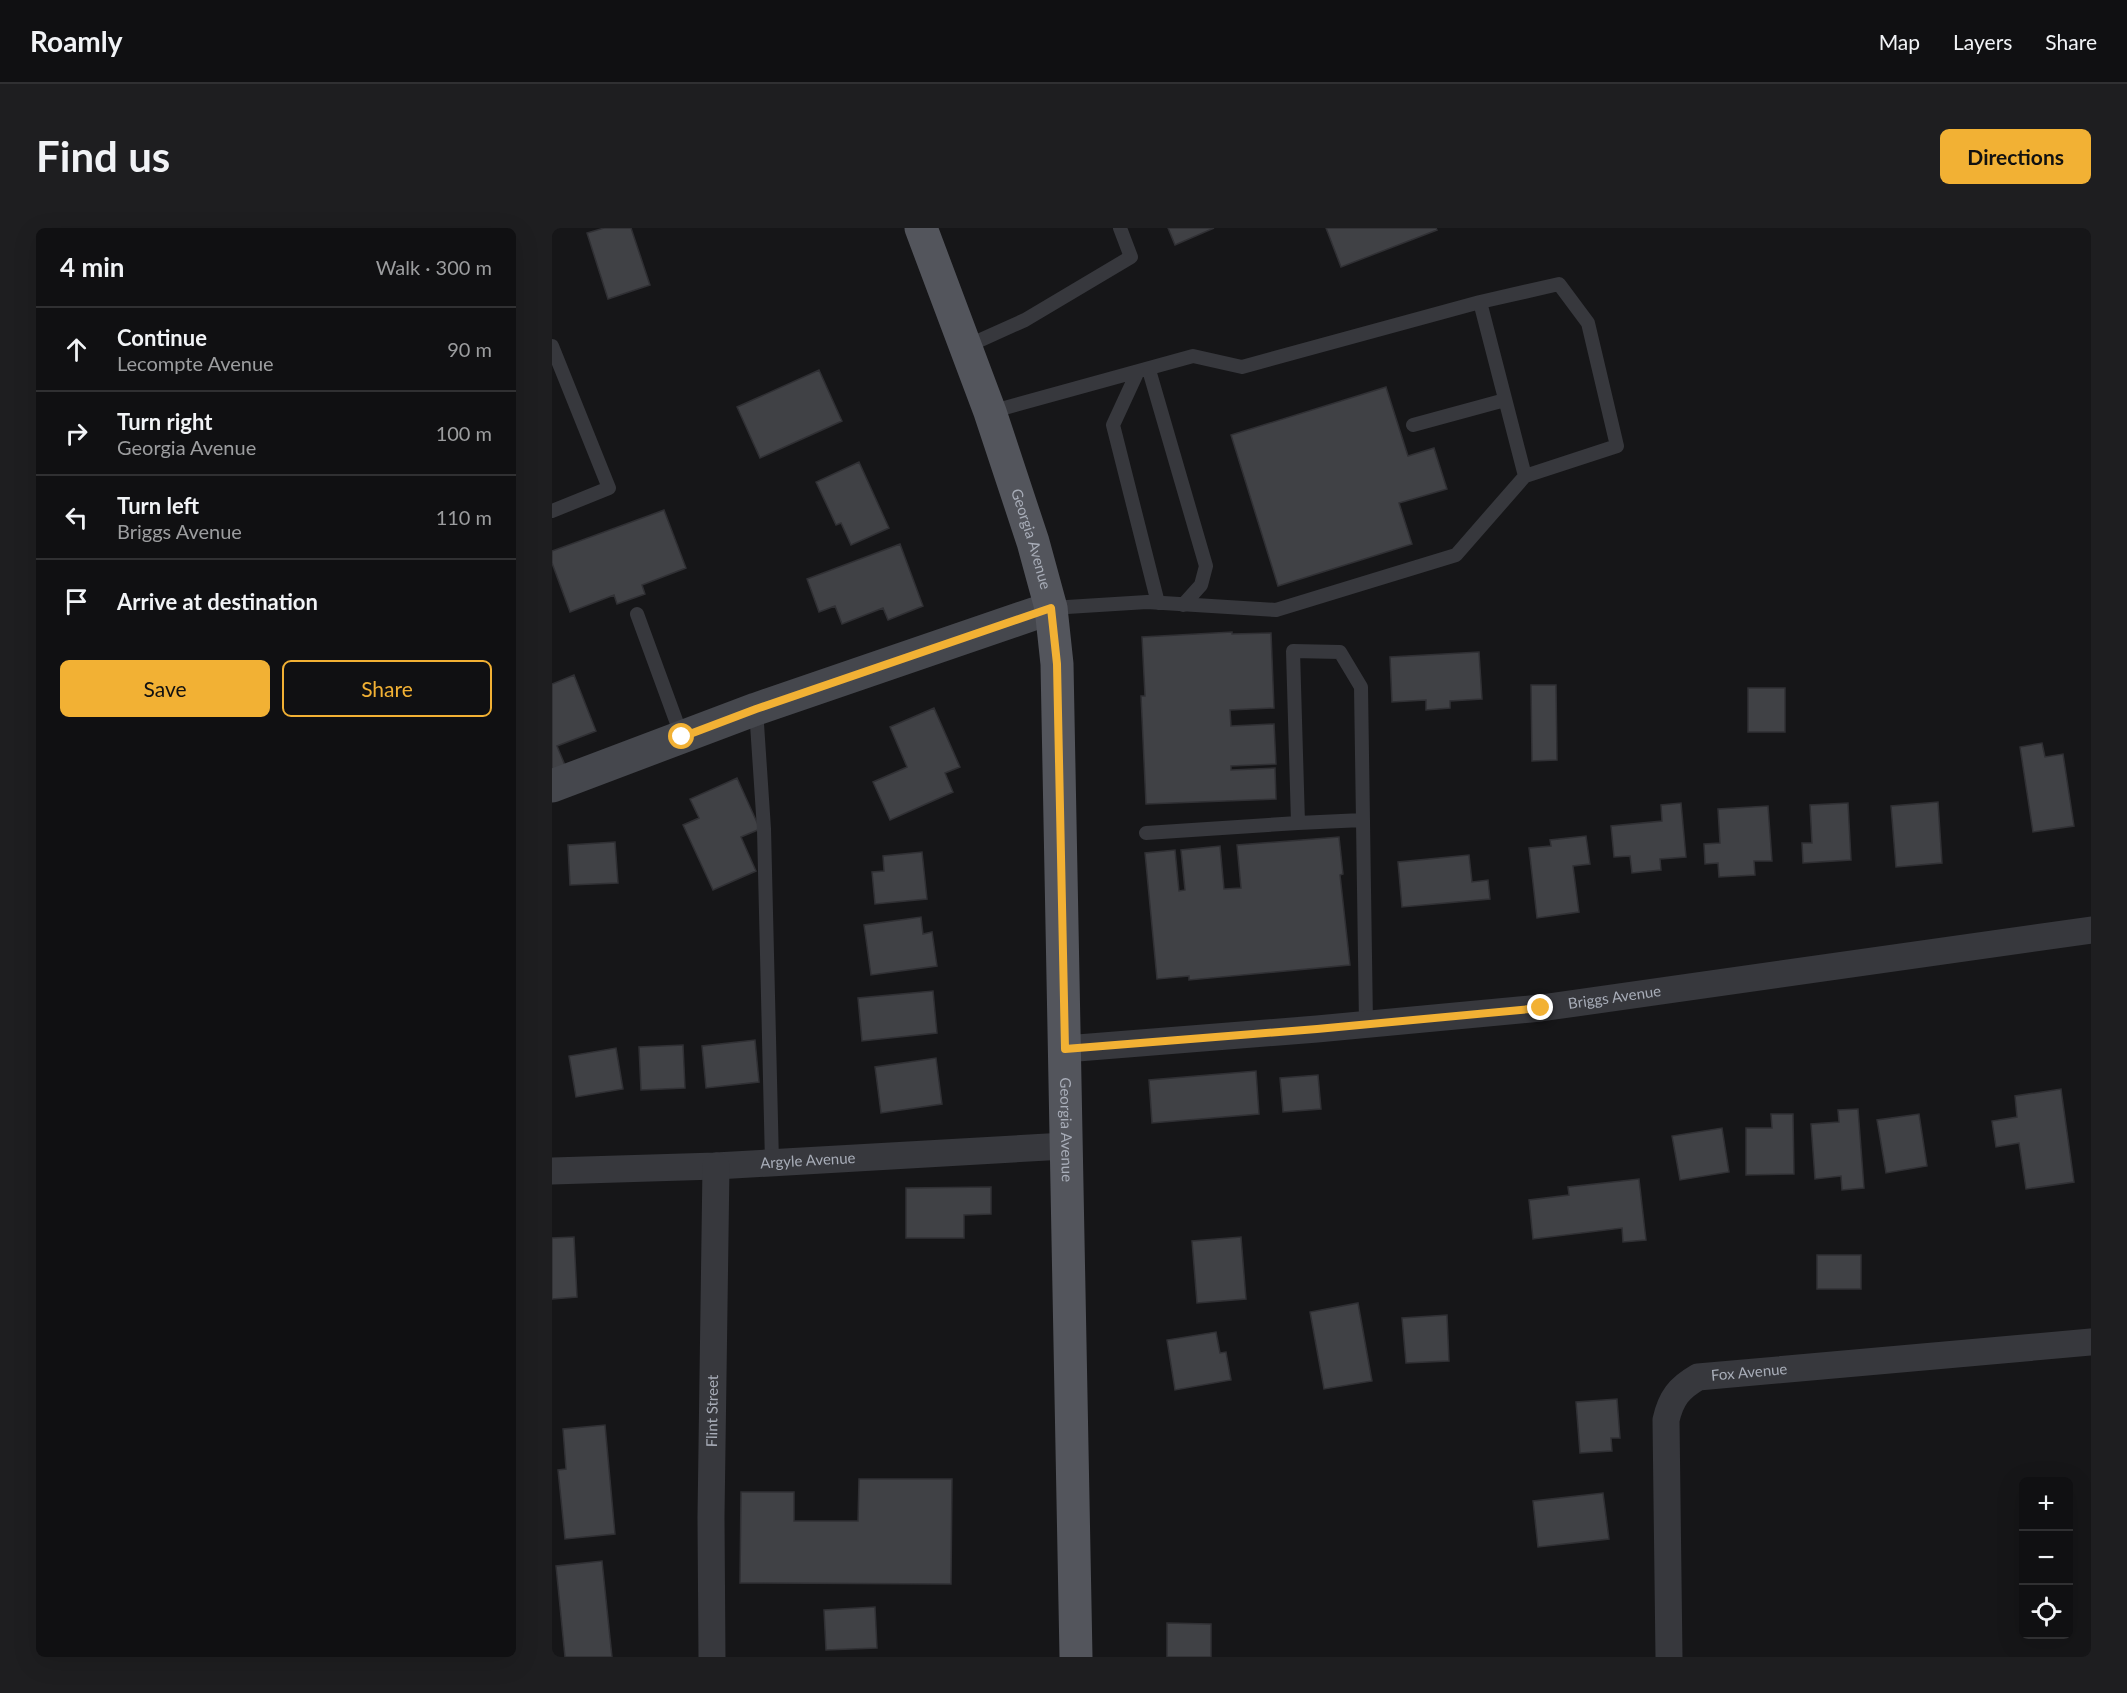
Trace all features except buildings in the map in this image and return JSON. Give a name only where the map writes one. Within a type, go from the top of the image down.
[{"type":"main road","name":"Georgia Avenue","points":[[921,228],[990,412],[1033,542],[1051,608],[1057,664],[1076,1657]]},
{"type":"street","points":[[552,786],[756,709],[1051,608]]},
{"type":"street","name":"Briggs Avenue","points":[[1065,1049],[1541,1008],[2091,930]]},
{"type":"street","name":"Argyle Avenue","points":[[552,1172],[716,1166],[1065,1146]]},
{"type":"street","name":"Flint Street","points":[[712,1657],[711,1517],[716,1166]]},
{"type":"street","name":"Fox Avenue","points":[[1669,1657],[1666,1419],[1669,1406],[1686,1384],[1698,1377],[2091,1342]]},
{"type":"lane","points":[[965,347],[1025,320],[1131,257],[1120,228]]},
{"type":"lane","points":[[990,412],[1193,356],[1242,367],[1480,302],[1559,284],[1588,323],[1617,446],[1525,476],[1456,555],[1276,610],[1158,603],[1051,608]]},
{"type":"lane","points":[[1480,302],[1525,476]]},
{"type":"lane","points":[[552,346],[609,488],[552,511]]},
{"type":"lane","points":[[1143,371],[1113,425],[1158,603]]},
{"type":"lane","points":[[1143,371],[1206,566],[1202,585],[1183,605]]},
{"type":"lane","points":[[1413,425],[1505,400]]},
{"type":"lane","points":[[637,614],[682,737]]},
{"type":"lane","points":[[1298,823],[1293,651],[1340,652],[1361,687],[1366,1024]]},
{"type":"lane","points":[[756,709],[764,829],[771,1163]]},
{"type":"lane","points":[[1146,834],[1363,820]]},
{"type":"route","points":[[682,737],[756,709],[1051,608],[1057,664],[1065,1049],[1541,1008]]}]
